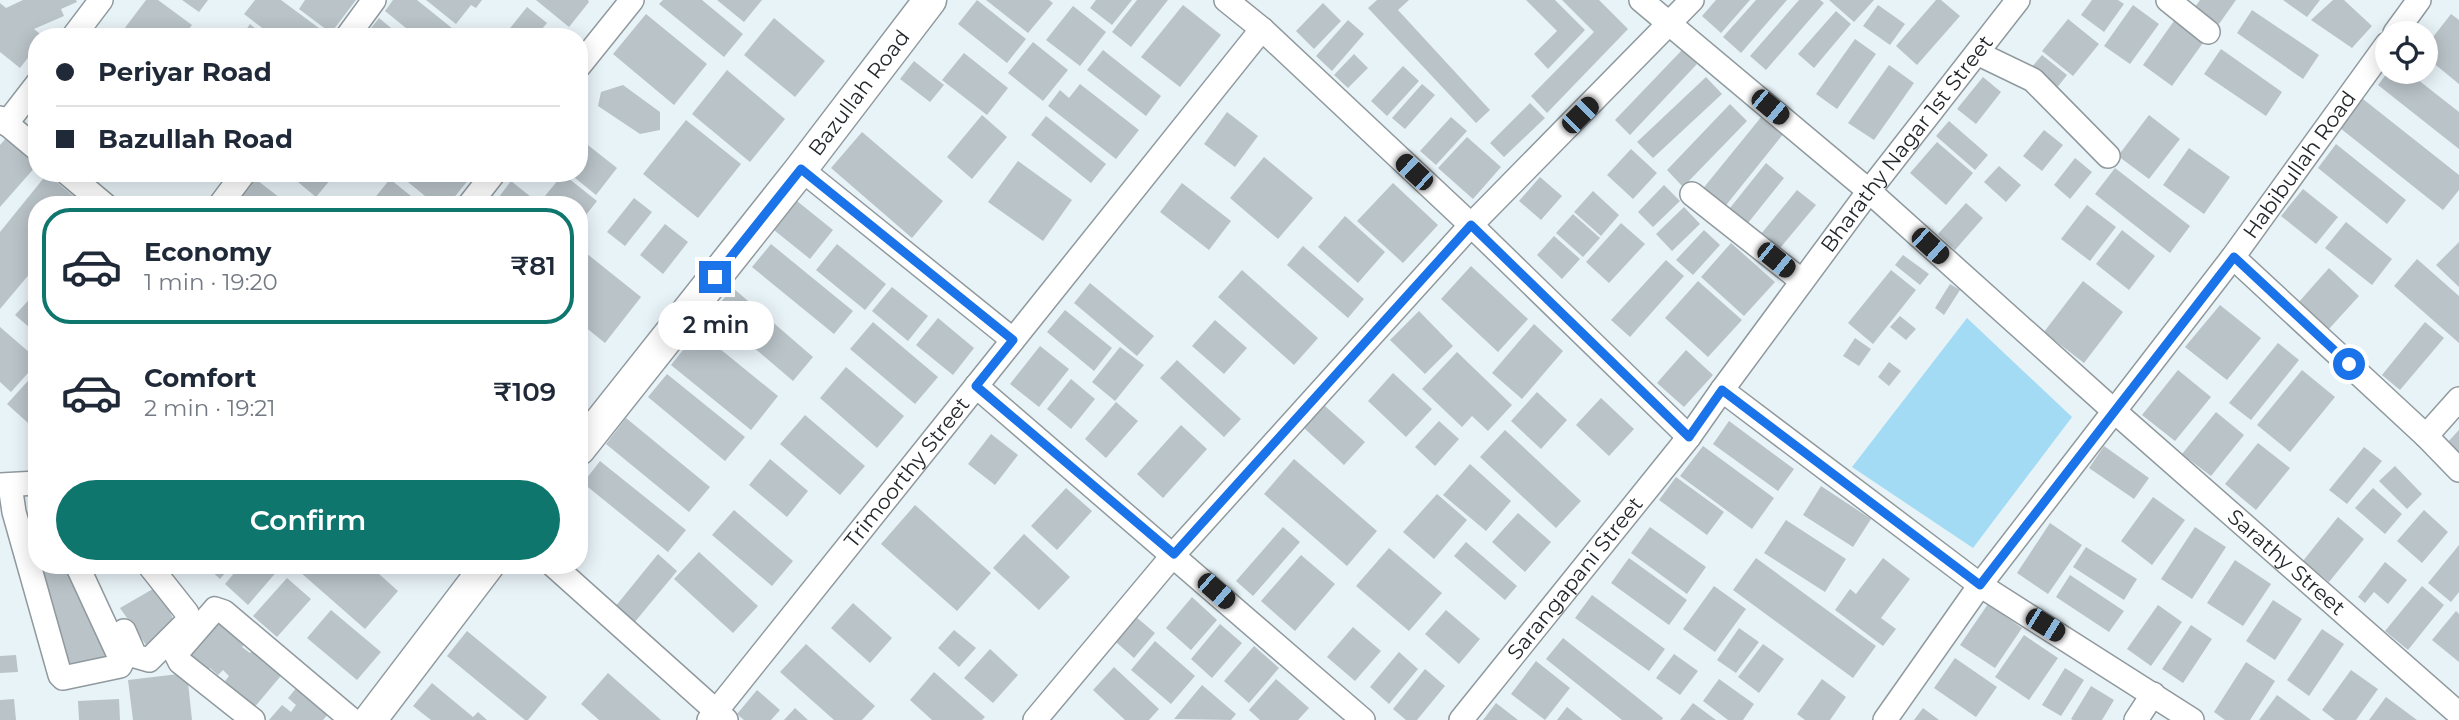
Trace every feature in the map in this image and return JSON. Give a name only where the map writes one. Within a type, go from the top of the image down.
[{"type":"main road","name":"Bazullah Road","points":[[588,438],[801,169],[930,0]]},
{"type":"main road","points":[[370,720],[481,574]]},
{"type":"street","points":[[80,28],[101,0]]},
{"type":"street","points":[[353,28],[374,0]]},
{"type":"street","points":[[588,55],[632,0]]},
{"type":"street","name":"Sarathy Street","points":[[1641,0],[1869,191],[2459,714]]},
{"type":"street","points":[[1035,720],[1174,554],[1471,225],[1692,0]]},
{"type":"street","points":[[2168,0],[2208,32]]},
{"type":"street","points":[[2404,21],[2419,0]]},
{"type":"street","name":"Bharathy Nagar 1st Street","points":[[1722,390],[2013,1]]},
{"type":"street","points":[[1236,3],[1471,225],[1689,437]]},
{"type":"street","name":"Trimoorthy Street","points":[[717,717],[976,386],[1262,29]]},
{"type":"street","points":[[1976,53],[2033,80],[2108,156]]},
{"type":"street","name":"Habibullah Road","points":[[1885,720],[1980,585],[2234,257],[2375,61]]},
{"type":"street","points":[[28,94],[3,121],[28,142]]},
{"type":"street","points":[[801,169],[1013,340]]},
{"type":"street","points":[[78,182],[94,196]]},
{"type":"street","points":[[476,196],[487,182]]},
{"type":"street","points":[[1692,194],[1802,281]]},
{"type":"street","points":[[2234,257],[2459,470]]},
{"type":"street","points":[[976,386],[1174,554],[1363,720]]},
{"type":"street","points":[[1722,390],[1980,585],[2192,720]]},
{"type":"street","name":"Sarangapani Street","points":[[1461,720],[1689,437],[1722,390]]},
{"type":"street","points":[[2426,436],[2459,399]]},
{"type":"street","points":[[28,484],[5,485],[28,560]]},
{"type":"street","points":[[32,574],[60,675],[64,678],[120,666],[122,662],[81,574]]},
{"type":"street","points":[[97,574],[135,656],[149,660],[184,626],[188,617],[156,574]]},
{"type":"street","points":[[563,574],[717,717]]},
{"type":"street","points":[[253,720],[180,662],[176,654],[215,610],[224,612],[352,720]]},
{"type":"street","points":[[2136,720],[2153,694]]},
{"type":"shaded area","points":[[1967,318],[2072,417],[1973,548],[1852,467]]},
{"type":"building","points":[[23,0],[77,2],[61,9],[64,16],[36,28],[28,28],[28,58],[20,68],[0,52],[0,3],[6,8]]},
{"type":"building","points":[[146,0],[158,0],[192,25],[190,28],[125,28]]},
{"type":"building","points":[[182,0],[208,0],[199,12]]},
{"type":"building","points":[[255,0],[281,0],[319,28],[262,28],[244,14]]},
{"type":"building","points":[[305,0],[356,0],[335,28],[324,28],[299,9]]},
{"type":"building","points":[[393,0],[417,0],[452,28],[406,28],[385,11]]},
{"type":"building","points":[[426,0],[482,0],[476,8],[471,5],[456,24]]},
{"type":"building","points":[[536,0],[588,0],[589,2],[569,27]]},
{"type":"building","points":[[663,0],[702,0],[743,34],[724,57],[659,4]]},
{"type":"building","points":[[717,0],[762,0],[744,22]]},
{"type":"building","points":[[977,0],[1026,39],[1007,63],[958,24]]},
{"type":"building","points":[[986,0],[1049,0],[1053,3],[1028,33]]},
{"type":"building","points":[[1096,0],[1132,0],[1112,25],[1090,8]]},
{"type":"building","points":[[1137,0],[1168,0],[1131,47],[1112,32]]},
{"type":"building","points":[[1377,0],[1409,0],[1398,10],[1490,110],[1476,123],[1368,8]]},
{"type":"building","points":[[1526,0],[1555,0],[1585,30],[1548,69],[1534,54],[1557,31]]},
{"type":"building","points":[[1562,0],[1599,0],[1628,29],[1547,113],[1531,96],[1594,32]]},
{"type":"building","points":[[1716,0],[1750,0],[1721,33],[1702,16]]},
{"type":"building","points":[[1756,0],[1787,0],[1741,53],[1723,37]]},
{"type":"building","points":[[1799,0],[1820,0],[1824,3],[1766,70],[1750,56]]},
{"type":"building","points":[[1829,0],[1874,0],[1854,22]]},
{"type":"building","points":[[1936,0],[1941,0],[1960,16],[1917,65],[1896,46]]},
{"type":"building","points":[[2092,0],[2118,0],[2124,4],[2104,32],[2081,15]]},
{"type":"building","points":[[2200,0],[2236,0],[2219,24],[2195,7]]},
{"type":"building","points":[[2283,0],[2320,0],[2307,17]]},
{"type":"building","points":[[2333,0],[2344,0],[2372,26],[2352,48],[2311,20]]},
{"type":"building","points":[[1323,3],[1341,21],[1314,49],[1296,31]]},
{"type":"building","points":[[1183,5],[1221,35],[1180,87],[1141,57]]},
{"type":"building","points":[[1878,5],[1905,24],[1890,45],[1863,26]]},
{"type":"building","points":[[2133,5],[2159,24],[2130,64],[2104,46]]},
{"type":"building","points":[[1073,6],[1106,32],[1080,66],[1046,40]]},
{"type":"building","points":[[527,7],[547,23],[543,28],[510,28]]},
{"type":"building","points":[[2252,10],[2319,55],[2303,79],[2237,33]]},
{"type":"building","points":[[1836,11],[1851,24],[1814,68],[1798,54]]},
{"type":"building","points":[[646,14],[707,64],[674,105],[613,54]]},
{"type":"building","points":[[2451,14],[2459,20],[2459,84],[2438,67],[2438,31]]},
{"type":"building","points":[[379,18],[391,28],[371,28]]},
{"type":"building","points":[[774,18],[825,61],[795,97],[744,55]]},
{"type":"building","points":[[2176,18],[2205,40],[2172,86],[2143,65]]},
{"type":"building","points":[[2068,19],[2099,44],[2073,76],[2042,51]]},
{"type":"building","points":[[1348,20],[1364,34],[1332,71],[1316,56]]},
{"type":"building","points":[[1855,39],[1876,54],[1837,109],[1816,94]]},
{"type":"building","points":[[1033,42],[1068,70],[1043,101],[1008,73]]},
{"type":"building","points":[[2221,49],[2282,92],[2266,116],[2204,74]]},
{"type":"building","points":[[1103,50],[1161,96],[1146,116],[1087,70]]},
{"type":"building","points":[[1682,50],[1697,64],[1630,135],[1615,120]]},
{"type":"building","points":[[964,53],[1008,88],[987,115],[942,80]]},
{"type":"building","points":[[1354,54],[1368,68],[1348,88],[1334,75]]},
{"type":"building","points":[[2042,55],[2067,75],[2056,89],[2030,69]]},
{"type":"building","points":[[914,61],[944,85],[930,102],[900,79]]},
{"type":"building","points":[[1889,65],[1914,83],[1874,140],[1848,123]]},
{"type":"building","points":[[1403,66],[1419,81],[1387,116],[1371,101]]},
{"type":"building","points":[[727,70],[785,119],[750,162],[692,114]]},
{"type":"building","points":[[1706,77],[1722,94],[1653,158],[1637,142]]},
{"type":"building","points":[[1983,77],[2001,92],[1976,124],[1957,109]]},
{"type":"building","points":[[1080,84],[1139,130],[1116,159],[1048,106],[1060,90],[1069,98]]},
{"type":"building","points":[[1422,84],[1435,95],[1405,129],[1392,118]]},
{"type":"building","points":[[2423,84],[2459,112],[2459,149],[2378,85]]},
{"type":"building","points":[[623,85],[660,112],[660,130],[640,134],[598,106],[601,92]]},
{"type":"building","points":[[2363,99],[2459,175],[2459,190],[2443,210],[2340,128]]},
{"type":"building","points":[[1530,103],[1545,118],[1504,157],[1490,143]]},
{"type":"building","points":[[1730,104],[1747,121],[1683,187],[1667,170]]},
{"type":"building","points":[[1227,112],[1258,136],[1235,167],[1204,144]]},
{"type":"building","points":[[982,115],[1007,137],[972,179],[947,157]]},
{"type":"building","points":[[2149,115],[2180,139],[2149,179],[2118,156]]},
{"type":"building","points":[[1046,116],[1106,164],[1091,183],[1031,135]]},
{"type":"building","points":[[1762,116],[1784,133],[1723,209],[1701,191]]},
{"type":"building","points":[[1451,117],[1467,131],[1436,165],[1420,151]]},
{"type":"building","points":[[686,120],[741,164],[698,218],[643,174]]},
{"type":"building","points":[[1949,121],[1988,155],[1975,170],[1936,136]]},
{"type":"building","points":[[2044,130],[2063,145],[2042,171],[2023,156]]},
{"type":"building","points":[[862,132],[943,201],[912,238],[831,168]]},
{"type":"building","points":[[7,137],[28,157],[28,175],[0,207],[0,145]]},
{"type":"building","points":[[1467,137],[1501,167],[1473,199],[1438,168]]},
{"type":"building","points":[[1937,142],[1973,173],[1946,205],[1910,173]]},
{"type":"building","points":[[2336,144],[2406,200],[2387,224],[2318,168]]},
{"type":"building","points":[[588,145],[617,168],[596,195],[580,182],[588,182]]},
{"type":"building","points":[[2189,148],[2230,177],[2204,214],[2163,185]]},
{"type":"building","points":[[1631,149],[1657,173],[1633,199],[1607,175]]},
{"type":"building","points":[[1264,157],[1313,198],[1278,239],[1230,198]]},
{"type":"building","points":[[2075,158],[2092,172],[2070,199],[2054,185]]},
{"type":"building","points":[[1018,161],[1072,200],[1043,241],[988,202]]},
{"type":"building","points":[[1766,163],[1784,178],[1748,223],[1730,208]]},
{"type":"building","points":[[1999,166],[2021,185],[2006,202],[1984,182]]},
{"type":"building","points":[[2115,168],[2190,226],[2170,253],[2095,194]]},
{"type":"building","points":[[1540,177],[1562,196],[1541,220],[1519,201]]},
{"type":"building","points":[[41,182],[57,182],[73,196],[29,196]]},
{"type":"building","points":[[241,182],[260,182],[277,196],[239,196],[234,192]]},
{"type":"building","points":[[298,182],[328,182],[315,196]]},
{"type":"building","points":[[388,182],[394,182],[411,196],[376,196]]},
{"type":"building","points":[[408,182],[467,182],[455,196],[425,196]]},
{"type":"building","points":[[512,182],[530,196],[500,196]]},
{"type":"building","points":[[556,182],[573,182],[597,201],[588,212],[588,196],[545,196]]},
{"type":"building","points":[[1182,183],[1231,221],[1209,250],[1160,212]]},
{"type":"building","points":[[1393,183],[1438,225],[1403,263],[1357,221]]},
{"type":"building","points":[[1664,185],[1680,201],[1653,227],[1638,212]]},
{"type":"building","points":[[2303,189],[2338,217],[2316,244],[2281,216]]},
{"type":"building","points":[[1797,190],[1816,205],[1775,254],[1757,239]]},
{"type":"building","points":[[1593,191],[1619,215],[1601,236],[1574,212]]},
{"type":"building","points":[[28,197],[28,276],[0,309],[0,232]]},
{"type":"building","points":[[792,197],[833,230],[810,259],[769,226]]},
{"type":"building","points":[[634,198],[652,212],[625,246],[607,232]]},
{"type":"building","points":[[1966,203],[1983,218],[1955,250],[1938,234]]},
{"type":"building","points":[[2087,205],[2116,227],[2090,261],[2061,239]]},
{"type":"building","points":[[1684,207],[1700,224],[1672,251],[1656,234]]},
{"type":"building","points":[[1573,214],[1600,238],[1583,257],[1556,233]]},
{"type":"building","points":[[1345,216],[1385,252],[1358,283],[1318,247]]},
{"type":"building","points":[[2346,222],[2392,259],[2372,285],[2325,248]]},
{"type":"building","points":[[1621,223],[1645,244],[1609,283],[1586,262]]},
{"type":"building","points":[[665,224],[688,242],[663,274],[640,255]]},
{"type":"building","points":[[1704,230],[1720,245],[1693,275],[1676,260]]},
{"type":"building","points":[[2122,230],[2155,256],[2129,290],[2096,264]]},
{"type":"building","points":[[1554,236],[1580,259],[1562,279],[1537,255]]},
{"type":"building","points":[[2459,242],[2459,287],[2436,265]]},
{"type":"building","points":[[1731,243],[1775,282],[1744,316],[1701,277]]},
{"type":"building","points":[[771,244],[853,311],[834,334],[752,267]]},
{"type":"building","points":[[837,244],[886,284],[865,310],[816,270]]},
{"type":"building","points":[[1303,246],[1364,299],[1348,318],[1287,265]]},
{"type":"building","points":[[588,255],[641,297],[605,343],[588,329]]},
{"type":"building","points":[[1903,255],[1929,274],[1920,285],[1895,265]]},
{"type":"building","points":[[2417,259],[2459,296],[2459,343],[2394,286]]},
{"type":"building","points":[[1666,260],[1684,276],[1630,337],[1611,320]]},
{"type":"building","points":[[1471,266],[1528,319],[1498,352],[1441,299]]},
{"type":"building","points":[[2329,268],[2359,296],[2328,330],[2298,303]]},
{"type":"building","points":[[1242,270],[1318,338],[1294,365],[1218,297]]},
{"type":"building","points":[[1891,270],[1916,290],[1873,344],[1848,323]]},
{"type":"building","points":[[1698,281],[1742,320],[1708,357],[1665,318]]},
{"type":"building","points":[[2083,281],[2123,312],[2084,363],[2044,332]]},
{"type":"building","points":[[1090,283],[1154,336],[1137,356],[1074,303]]},
{"type":"building","points":[[1950,284],[1960,290],[1944,315],[1935,308]]},
{"type":"building","points":[[892,287],[928,316],[908,341],[872,311]]},
{"type":"building","points":[[733,288],[813,357],[793,381],[712,312]]},
{"type":"building","points":[[28,301],[28,326],[15,315]]},
{"type":"building","points":[[2220,305],[2261,338],[2227,380],[2185,347]]},
{"type":"building","points":[[1065,310],[1112,348],[1094,371],[1047,332]]},
{"type":"building","points":[[1419,311],[1453,346],[1425,374],[1390,340]]},
{"type":"building","points":[[1900,316],[1916,329],[1906,340],[1890,327]]},
{"type":"building","points":[[938,318],[974,348],[953,375],[916,345]]},
{"type":"building","points":[[1215,320],[1247,348],[1224,374],[1192,346]]},
{"type":"building","points":[[873,322],[938,377],[915,404],[850,349]]},
{"type":"building","points":[[2425,322],[2444,338],[2400,390],[2382,375]]},
{"type":"building","points":[[1534,324],[1563,351],[1522,399],[1492,373]]},
{"type":"building","points":[[0,327],[28,351],[28,373],[11,392],[0,382]]},
{"type":"building","points":[[698,331],[778,396],[751,430],[671,365]]},
{"type":"building","points":[[1855,338],[1871,349],[1859,366],[1843,356]]},
{"type":"building","points":[[2278,343],[2299,360],[2251,420],[2229,403]]},
{"type":"building","points":[[1040,346],[1069,369],[1039,407],[1010,384]]},
{"type":"building","points":[[1120,347],[1144,365],[1115,401],[1092,382]]},
{"type":"building","points":[[1686,350],[1713,375],[1684,407],[1657,383]]},
{"type":"building","points":[[1457,352],[1512,405],[1488,431],[1472,416],[1462,427],[1422,389]]},
{"type":"building","points":[[1177,360],[1241,419],[1224,437],[1160,378]]},
{"type":"building","points":[[1889,362],[1901,371],[1889,386],[1878,377]]},
{"type":"building","points":[[846,367],[904,416],[877,448],[820,398]]},
{"type":"building","points":[[2178,370],[2211,397],[2175,441],[2142,415]]},
{"type":"building","points":[[2302,370],[2335,397],[2290,452],[2257,425]]},
{"type":"building","points":[[1393,373],[1432,409],[1406,437],[1368,401]]},
{"type":"building","points":[[667,374],[745,437],[725,461],[648,397]]},
{"type":"building","points":[[1071,379],[1095,399],[1071,429],[1047,409]]},
{"type":"building","points":[[28,381],[28,423],[7,404]]},
{"type":"building","points":[[1537,392],[1567,420],[1541,449],[1511,421]]},
{"type":"building","points":[[1601,398],[1634,429],[1609,456],[1576,425]]},
{"type":"building","points":[[1116,402],[1138,421],[1106,458],[1085,439]]},
{"type":"building","points":[[1325,406],[1365,442],[1344,465],[1304,428]]},
{"type":"building","points":[[2216,412],[2244,435],[2211,476],[2182,454]]},
{"type":"building","points":[[805,415],[865,466],[840,495],[780,444]]},
{"type":"building","points":[[626,418],[710,487],[689,512],[606,444]]},
{"type":"building","points":[[1439,421],[1459,439],[1435,466],[1415,447]]},
{"type":"building","points":[[1729,421],[1794,469],[1778,491],[1713,444]]},
{"type":"building","points":[[1181,425],[1207,449],[1163,498],[1137,474]]},
{"type":"building","points":[[1505,430],[1581,501],[1556,528],[1480,457]]},
{"type":"building","points":[[2459,430],[2459,455],[2446,444]]},
{"type":"building","points":[[991,434],[1018,455],[995,485],[968,464]]},
{"type":"building","points":[[2258,443],[2290,468],[2256,510],[2225,484]]},
{"type":"building","points":[[1703,446],[1774,498],[1752,529],[1680,476]]},
{"type":"building","points":[[2104,446],[2149,478],[2134,499],[2089,468]]},
{"type":"building","points":[[2364,447],[2382,461],[2347,504],[2329,490]]},
{"type":"building","points":[[770,459],[808,491],[787,517],[749,485]]},
{"type":"building","points":[[1294,459],[1377,531],[1347,566],[1264,494]]},
{"type":"building","points":[[600,461],[686,530],[668,552],[588,487],[588,477]]},
{"type":"building","points":[[1470,464],[1511,501],[1486,531],[1443,495]]},
{"type":"building","points":[[2395,466],[2422,494],[2407,509],[2379,481]]},
{"type":"building","points":[[1676,477],[1724,512],[1707,535],[1659,500]]},
{"type":"building","points":[[1821,486],[1871,519],[1853,547],[1803,515]]},
{"type":"building","points":[[1066,488],[1092,511],[1057,550],[1031,526]]},
{"type":"building","points":[[2373,488],[2402,514],[2385,534],[2355,508]]},
{"type":"building","points":[[1437,494],[1467,520],[1434,559],[1403,532]]},
{"type":"building","points":[[2153,497],[2185,520],[2152,565],[2121,541]]},
{"type":"building","points":[[915,505],[991,573],[957,611],[881,544]]},
{"type":"building","points":[[734,510],[793,561],[772,586],[712,535]]},
{"type":"building","points":[[2424,510],[2448,532],[2422,563],[2397,541]]},
{"type":"building","points":[[1518,513],[1551,542],[1525,572],[1492,542]]},
{"type":"building","points":[[2338,517],[2364,539],[2329,582],[2303,561]]},
{"type":"building","points":[[1786,520],[1846,559],[1825,592],[1764,553]]},
{"type":"building","points":[[2050,523],[2082,545],[2048,594],[2017,573]]},
{"type":"building","points":[[1283,527],[1300,542],[1253,596],[1236,581]]},
{"type":"building","points":[[1650,527],[1706,567],[1687,594],[1631,553]]},
{"type":"building","points":[[2195,527],[2226,547],[2192,599],[2161,579]]},
{"type":"building","points":[[1024,534],[1070,577],[1039,610],[993,568]]},
{"type":"building","points":[[1466,542],[1517,586],[1505,600],[1454,556]]},
{"type":"building","points":[[2459,545],[2459,592],[2451,602],[2428,583]]},
{"type":"building","points":[[2086,547],[2137,579],[2124,600],[2073,567]]},
{"type":"building","points":[[1389,548],[1442,593],[1409,631],[1356,586]]},
{"type":"building","points":[[699,552],[758,606],[733,633],[674,579]]},
{"type":"building","points":[[658,554],[677,571],[634,623],[615,607]]},
{"type":"building","points":[[1301,555],[1335,584],[1295,631],[1261,601]]},
{"type":"building","points":[[1629,558],[1687,600],[1669,625],[1611,583]]},
{"type":"building","points":[[1756,558],[1876,646],[1853,678],[1733,590]]},
{"type":"building","points":[[1883,558],[1910,579],[1881,618],[1896,629],[1883,646],[1835,610],[1850,589],[1856,594]]},
{"type":"building","points":[[2235,560],[2271,584],[2243,626],[2207,603]]},
{"type":"building","points":[[2385,562],[2407,580],[2388,604],[2374,592],[2365,603],[2358,597]]},
{"type":"building","points":[[40,574],[75,574],[114,660],[66,671]]},
{"type":"building","points":[[233,574],[275,574],[248,605],[225,584]]},
{"type":"building","points":[[302,574],[379,574],[398,591],[365,629]]},
{"type":"building","points":[[2070,575],[2124,611],[2109,632],[2056,597]]},
{"type":"building","points":[[287,578],[311,599],[277,637],[253,616]]},
{"type":"building","points":[[158,586],[176,625],[146,645],[120,608]]},
{"type":"building","points":[[1714,586],[1746,609],[1715,652],[1683,629]]},
{"type":"building","points":[[2422,586],[2444,605],[2408,650],[2385,631]]},
{"type":"building","points":[[1592,595],[1665,649],[1649,671],[1575,618]]},
{"type":"building","points":[[1192,597],[1217,620],[1191,650],[1166,628]]},
{"type":"building","points":[[2273,600],[2302,619],[2275,660],[2246,641]]},
{"type":"building","points":[[853,603],[892,638],[870,663],[831,628]]},
{"type":"building","points":[[1988,604],[2022,628],[1995,668],[1960,645]]},
{"type":"building","points":[[2158,605],[2182,622],[2151,666],[2127,649]]},
{"type":"building","points":[[331,610],[381,652],[357,680],[307,638]]},
{"type":"building","points":[[1446,610],[1480,639],[1459,664],[1425,634]]},
{"type":"building","points":[[1129,611],[1155,633],[1134,658],[1108,635]]},
{"type":"building","points":[[2456,611],[2459,614],[2459,662],[2432,640]]},
{"type":"building","points":[[221,617],[245,643],[242,647],[250,653],[253,650],[285,671],[252,710],[229,690],[231,687],[225,681],[229,676],[223,670],[218,675],[210,668],[207,672],[188,656]]},
{"type":"building","points":[[1220,624],[1242,643],[1212,678],[1191,659]]},
{"type":"building","points":[[2191,625],[2212,639],[2183,683],[2162,669]]},
{"type":"building","points":[[1353,627],[1381,651],[1355,681],[1327,657]]},
{"type":"building","points":[[1739,628],[1759,642],[1736,673],[1717,660]]},
{"type":"building","points":[[2322,629],[2344,644],[2309,696],[2287,680]]},
{"type":"building","points":[[954,630],[976,648],[959,667],[938,648]]},
{"type":"building","points":[[467,631],[547,697],[528,720],[447,656]]},
{"type":"building","points":[[2024,635],[2058,658],[2029,700],[1995,677]]},
{"type":"building","points":[[1563,638],[1663,718],[1662,720],[1622,720],[1546,659]]},
{"type":"building","points":[[1155,641],[1195,676],[1171,704],[1131,670]]},
{"type":"building","points":[[806,644],[875,706],[862,720],[834,720],[780,672]]},
{"type":"building","points":[[1763,644],[1784,659],[1759,693],[1738,677]]},
{"type":"building","points":[[1254,646],[1279,668],[1249,703],[1224,681]]},
{"type":"building","points":[[990,649],[1018,675],[993,703],[964,678]]},
{"type":"building","points":[[1399,652],[1418,669],[1389,704],[1370,687]]},
{"type":"building","points":[[1674,654],[1698,671],[1680,695],[1656,678]]},
{"type":"building","points":[[16,655],[18,672],[0,673],[0,656]]},
{"type":"building","points":[[1955,658],[1997,687],[1976,717],[1934,688]]},
{"type":"building","points":[[1536,661],[1570,688],[1545,720],[1511,694]]},
{"type":"building","points":[[2246,662],[2275,681],[2250,720],[2225,720],[2214,712]]},
{"type":"building","points":[[1114,667],[1159,709],[1149,720],[1125,720],[1093,690]]},
{"type":"building","points":[[2065,668],[2084,680],[2061,716],[2042,705]]},
{"type":"building","points":[[1425,669],[1445,686],[1417,720],[1406,720],[1393,709]]},
{"type":"building","points":[[2351,670],[2378,689],[2356,720],[2335,720],[2322,710]]},
{"type":"building","points":[[934,672],[985,717],[982,720],[932,720],[910,700]]},
{"type":"building","points":[[187,673],[192,720],[133,720],[128,680]]},
{"type":"building","points":[[608,673],[661,720],[599,720],[581,704]]},
{"type":"building","points":[[1276,679],[1309,708],[1298,720],[1260,720],[1249,710]]},
{"type":"building","points":[[1719,679],[1754,704],[1743,720],[1728,720],[1703,701]]},
{"type":"building","points":[[1822,679],[1846,697],[1830,720],[1805,720],[1797,714]]},
{"type":"building","points":[[432,683],[473,717],[478,712],[487,720],[431,720],[413,706]]},
{"type":"building","points":[[1202,685],[1236,714],[1231,720],[1174,719]]},
{"type":"building","points":[[298,686],[329,713],[323,720],[269,720],[282,705],[291,712],[296,705],[288,698]]},
{"type":"building","points":[[2091,686],[2114,700],[2102,720],[2071,719]]},
{"type":"building","points":[[757,690],[780,710],[771,720],[744,720],[737,714]]},
{"type":"building","points":[[2277,695],[2311,720],[2259,720]]},
{"type":"building","points":[[2386,697],[2417,720],[2369,720]]},
{"type":"building","points":[[14,699],[16,720],[0,720],[0,700]]},
{"type":"building","points":[[119,699],[120,720],[79,720],[78,701]]},
{"type":"building","points":[[1496,703],[1518,720],[1483,720]]},
{"type":"building","points":[[1693,703],[1716,720],[1680,720]]},
{"type":"building","points":[[1567,707],[1583,720],[1557,720]]},
{"type":"building","points":[[795,708],[808,720],[784,720]]},
{"type":"building","points":[[1923,708],[1939,720],[1914,720]]},
{"type":"route","points":[[715,277],[801,169],[1013,340],[976,386],[1174,554],[1471,225],[1689,437],[1722,390],[1980,585],[2234,257],[2349,364]]}]
